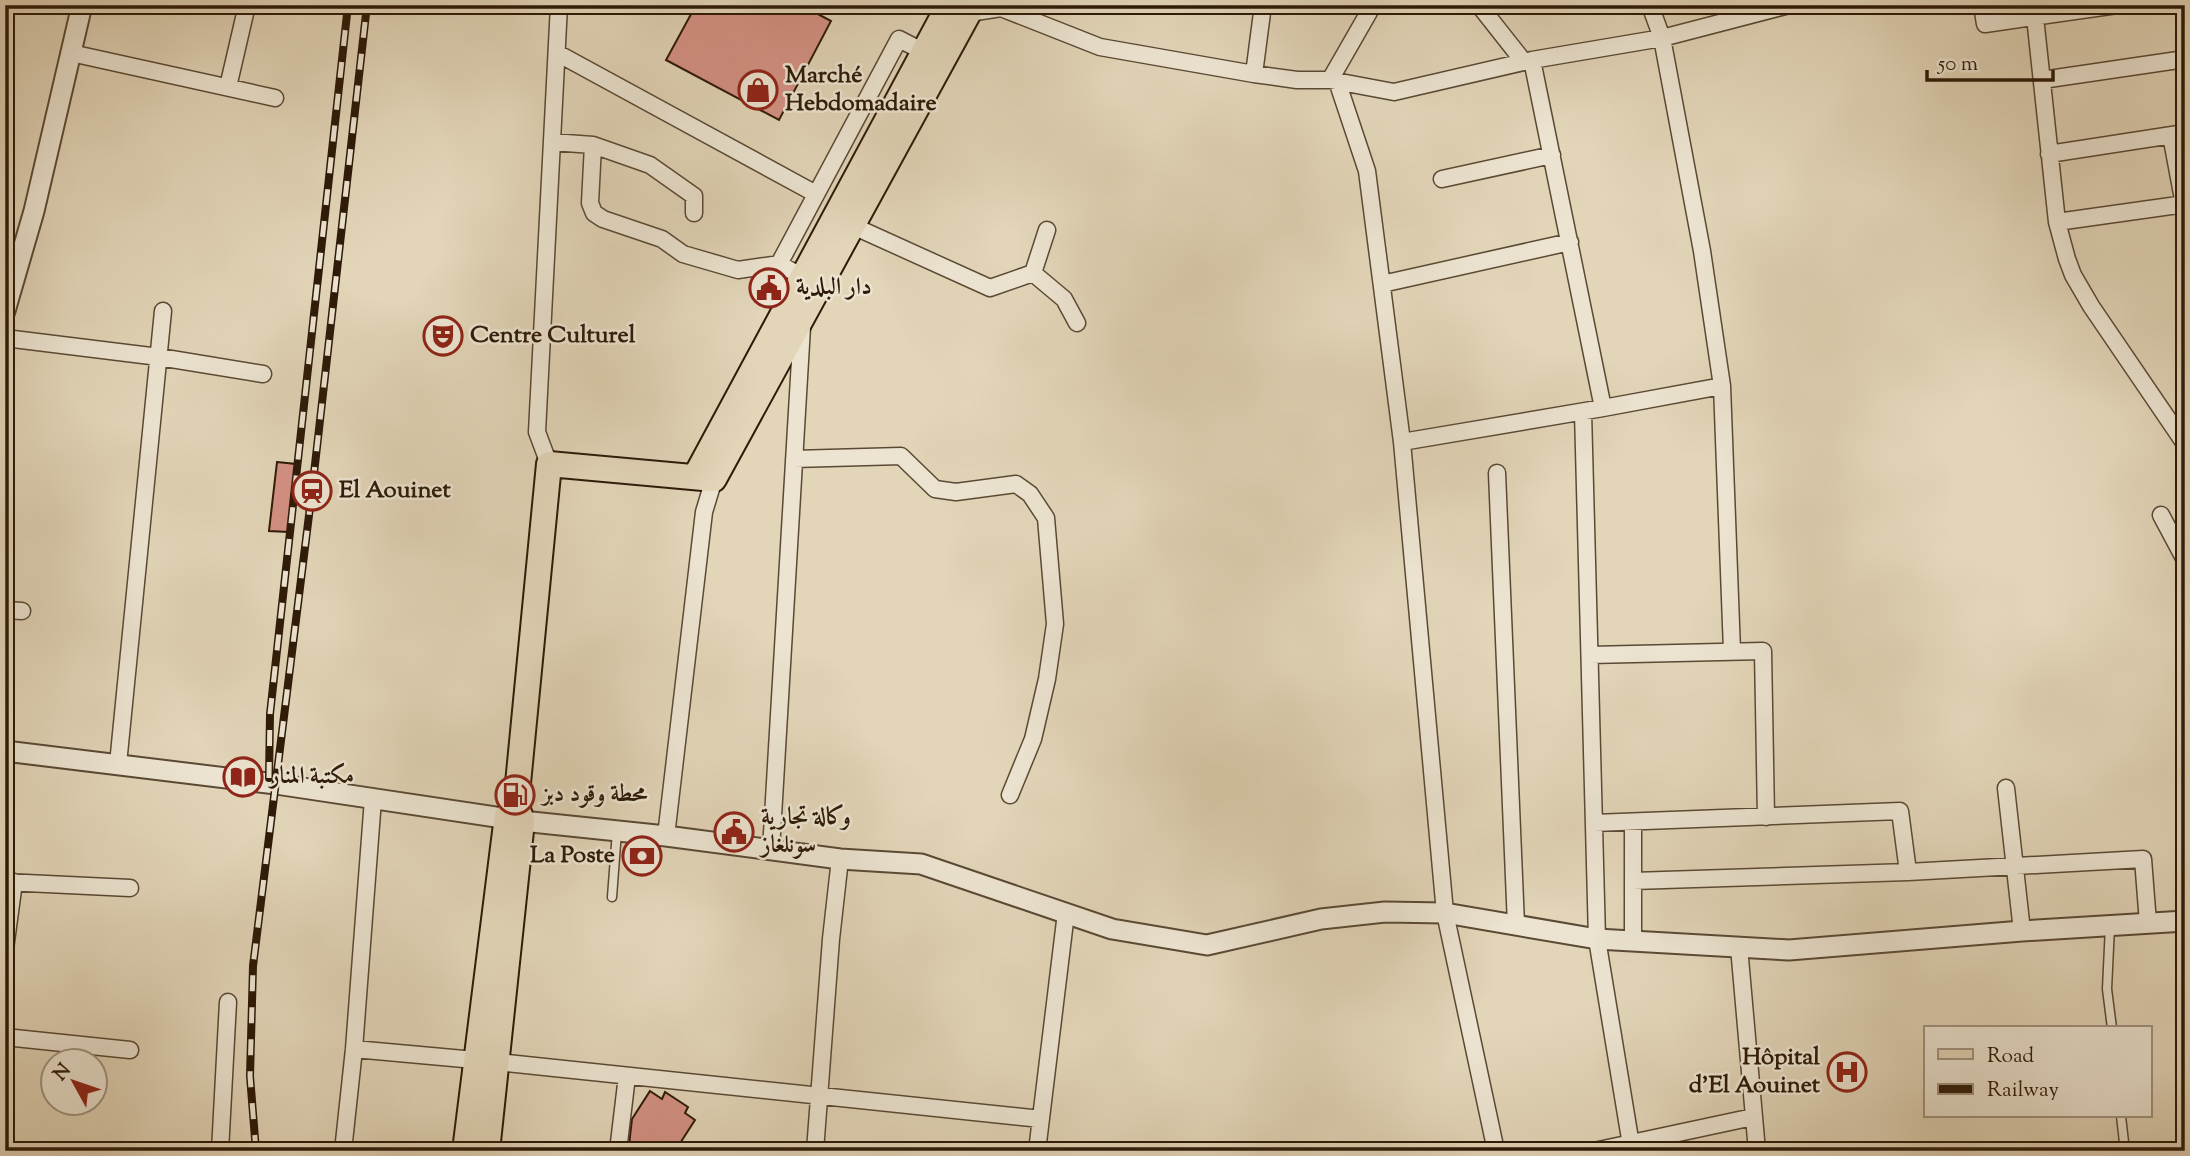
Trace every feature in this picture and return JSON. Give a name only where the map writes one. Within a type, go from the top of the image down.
[{"type":"main road","points":[[705,478],[803,276],[924,52],[958,8]]},
{"type":"main road","points":[[705,478],[803,317],[853,226],[958,8]]},
{"type":"main road","points":[[465,1151],[486,1061],[549,464],[705,478]]},
{"type":"main road","points":[[486,1061],[487,1151]]},
{"type":"street","points":[[5,311],[8,289],[34,211],[82,5]]},
{"type":"street","points":[[228,88],[247,5]]},
{"type":"street","points":[[549,464],[537,432],[559,5]]},
{"type":"street","points":[[558,24],[568,5]]},
{"type":"street","points":[[1254,74],[1263,5]]},
{"type":"street","points":[[1373,5],[1334,80],[1367,171],[1402,442],[1445,913],[1496,1151]]},
{"type":"street","points":[[1479,5],[1528,61],[1552,155],[1603,408]]},
{"type":"street","points":[[1650,5],[1662,38],[1702,251],[1722,386],[1732,651]]},
{"type":"street","points":[[958,8],[1001,8],[1100,47],[1254,74],[1297,80],[1334,80],[1394,92],[1528,61],[1662,38],[1789,5]]},
{"type":"street","points":[[1982,5],[1985,24],[2117,5]]},
{"type":"street","points":[[2035,17],[2057,222],[2067,259],[2081,291],[2185,444]]},
{"type":"street","points":[[779,264],[899,39],[924,52]]},
{"type":"street","points":[[556,52],[816,194]]},
{"type":"street","points":[[71,53],[275,98]]},
{"type":"street","points":[[2042,80],[2185,59]]},
{"type":"street","points":[[2049,154],[2178,134],[2184,206],[2057,222]]},
{"type":"street","points":[[552,142],[593,145],[650,165],[694,196],[694,213]]},
{"type":"street","points":[[593,145],[590,202],[594,212],[603,219],[662,239],[683,254],[738,270],[779,264],[803,276]]},
{"type":"street","points":[[1442,179],[1552,155]]},
{"type":"street","points":[[853,226],[990,288],[1032,273]]},
{"type":"street","points":[[1032,273],[1047,230]]},
{"type":"street","points":[[1382,284],[1570,242]]},
{"type":"street","points":[[1032,273],[1064,299],[1077,323]]},
{"type":"street","points":[[118,764],[163,311]]},
{"type":"street","points":[[771,850],[803,317]]},
{"type":"street","points":[[5,338],[159,356],[263,374]]},
{"type":"street","points":[[1402,442],[1722,386]]},
{"type":"street","points":[[1583,412],[1597,939],[1631,1147]]},
{"type":"street","points":[[794,459],[901,456],[935,489],[956,492],[1016,484],[1030,494],[1046,518],[1055,624],[1047,679],[1033,739],[1010,795]]},
{"type":"street","points":[[1497,473],[1516,925]]},
{"type":"street","points":[[666,836],[704,512],[705,478]]},
{"type":"street","points":[[2161,515],[2185,560]]},
{"type":"street","points":[[5,610],[22,611]]},
{"type":"street","points":[[1590,655],[1763,650],[1766,817]]},
{"type":"street","points":[[5,751],[840,859],[921,864],[1112,929],[1207,945],[1321,919],[1385,912],[1445,913],[1597,939],[1789,950],[2185,920]]},
{"type":"street","points":[[2006,788],[2022,931]]},
{"type":"street","points":[[343,1151],[354,1049],[373,799]]},
{"type":"street","points":[[1594,823],[1900,811],[1908,872]]},
{"type":"street","points":[[1633,822],[1633,941]]},
{"type":"street","points":[[815,1151],[831,939],[840,859]]},
{"type":"street","points":[[1633,881],[1908,872],[2143,859],[2148,923]]},
{"type":"street","points":[[5,949],[10,882],[130,888]]},
{"type":"street","points":[[1038,1151],[1066,913]]},
{"type":"street","points":[[1739,947],[1757,1151]]},
{"type":"street","points":[[220,1151],[228,1002]]},
{"type":"street","points":[[5,1037],[130,1049]]},
{"type":"street","points":[[354,1049],[1041,1119]]},
{"type":"street","points":[[618,1151],[627,1076]]},
{"type":"street","points":[[1594,1151],[1631,1147],[1753,1117]]},
{"type":"lane","points":[[612,897],[617,831]]},
{"type":"lane","points":[[2110,926],[2107,989],[2112,1026]]},
{"type":"lane","points":[[2121,1118],[2125,1151]]},
{"type":"building","name":"Marché Hebdomadaire","points":[[696,5],[801,5],[831,21],[779,120],[666,60]]},
{"type":"building","points":[[277,462],[296,464],[288,532],[269,531]]},
{"type":"building","points":[[650,1091],[662,1099],[665,1092],[688,1107],[685,1113],[695,1120],[675,1151],[639,1151],[629,1145],[632,1119]]},
{"type":"railway","points":[[269,778],[270,714],[348,5]]},
{"type":"railway","points":[[256,1151],[250,1076],[253,966],[312,491],[367,5]]},
{"type":"place","name":"Marché Hebdomadaire","points":[[758,90]]},
{"type":"place","name":"دار البلدية","points":[[769,288]]},
{"type":"place","name":"Centre Culturel","points":[[443,336]]},
{"type":"place","name":"El Aouinet","points":[[312,491]]},
{"type":"place","name":"مكتبة المنار","points":[[243,777]]},
{"type":"place","name":"محطة وقود دبز","points":[[515,795]]},
{"type":"place","name":"وكالة تجارية سونلغاز","points":[[734,832]]},
{"type":"place","name":"La Poste","points":[[642,856]]},
{"type":"place","name":"Hôpital d'El Aouinet","points":[[1847,1072]]}]
